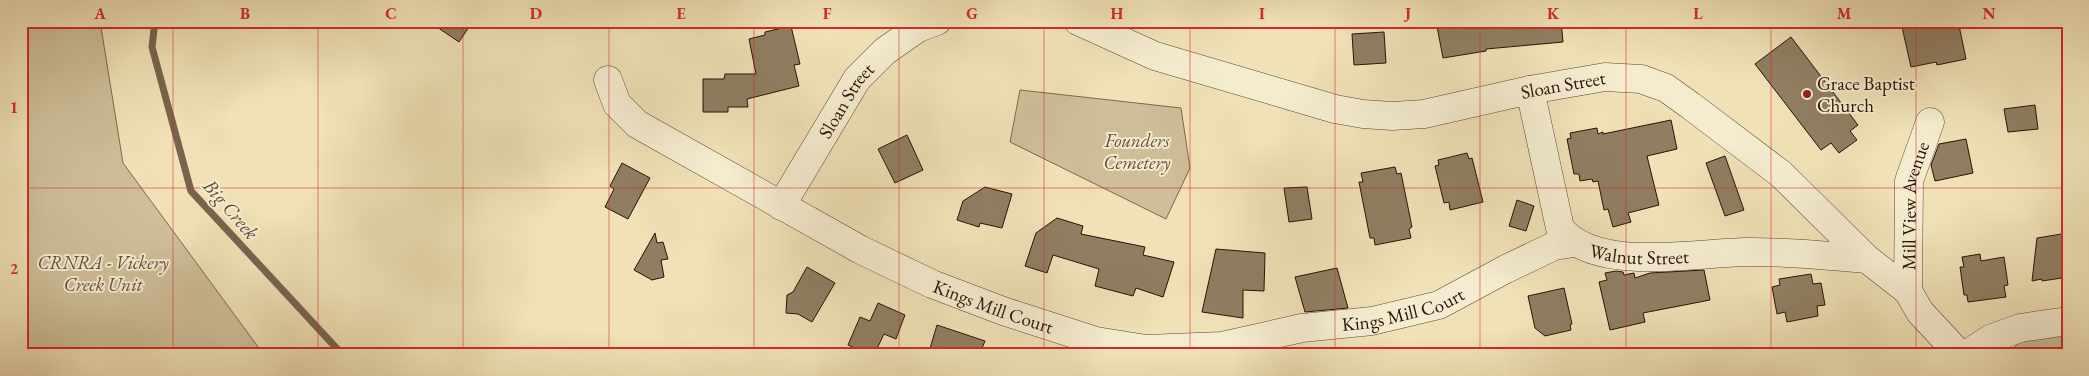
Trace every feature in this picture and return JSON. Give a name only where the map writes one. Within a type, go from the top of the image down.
[{"type":"street","name":"Sloan Street","points":[[781,206],[858,79],[885,51],[918,28],[937,21]]},
{"type":"street","name":"Sloan Street","points":[[1078,21],[1155,56],[1335,109],[1363,114],[1392,116],[1424,114],[1530,90],[1605,77],[1641,78],[1666,88],[1781,174],[1867,259],[1908,291],[1920,312],[1960,355]]},
{"type":"street","name":"Kings Mill Court","points":[[608,80],[618,104],[637,124],[861,250],[940,287],[1002,311],[1096,341],[1146,349],[1222,346],[1302,328],[1372,321],[1439,305],[1554,246],[1574,243]]},
{"type":"street","name":"Walnut Street","points":[[1530,90],[1560,228],[1574,243],[1608,254],[1646,258],[1746,252],[1867,259]]},
{"type":"street","name":"Mill View Avenue","points":[[1908,291],[1909,181],[1930,122]]},
{"type":"street","points":[[1966,355],[1990,338],[2020,328],[2068,321]]},
{"type":"green space","name":"CRNRA - Vickery Creek Unit","points":[[21,21],[100,21],[123,163],[264,355],[21,355]]},
{"type":"green space","name":"Founders Cemetery","points":[[1020,90],[1181,108],[1190,168],[1166,219],[1010,142]]},
{"type":"green space","points":[[2068,330],[2068,355],[2010,355],[2020,342],[2027,338]]},
{"type":"building","points":[[428,21],[473,21],[459,42]]},
{"type":"building","points":[[1436,21],[1561,21],[1563,42],[1486,49],[1486,51],[1443,58]]},
{"type":"building","points":[[1929,21],[1958,21],[1966,59],[1937,65],[1936,62],[1911,67],[1902,27]]},
{"type":"building","points":[[791,26],[800,64],[794,65],[799,86],[747,99],[748,107],[728,107],[728,112],[703,112],[703,79],[724,79],[725,74],[756,74],[749,39],[765,35],[765,32]]},
{"type":"building","points":[[1384,32],[1386,63],[1354,65],[1352,34]]},
{"type":"building","name":"Grace Baptist Church","points":[[1791,37],[1858,125],[1850,131],[1857,140],[1839,153],[1831,143],[1821,150],[1755,64]]},
{"type":"building","points":[[2035,105],[2038,129],[2008,132],[2004,109]]},
{"type":"building","points":[[1671,120],[1677,149],[1647,156],[1659,205],[1628,213],[1631,222],[1613,227],[1608,209],[1604,210],[1598,181],[1593,182],[1592,179],[1580,181],[1579,174],[1574,174],[1567,139],[1571,138],[1570,133],[1597,128],[1598,134],[1603,132],[1603,134]]},
{"type":"building","points":[[907,135],[923,170],[895,183],[878,149]]},
{"type":"building","points":[[1966,139],[1973,173],[1935,181],[1931,165],[1939,144]]},
{"type":"building","points":[[1467,153],[1469,159],[1472,158],[1483,202],[1450,210],[1449,202],[1444,203],[1435,166],[1439,165],[1438,160]]},
{"type":"building","points":[[1725,156],[1744,210],[1725,216],[1706,163]]},
{"type":"building","points":[[622,163],[650,178],[628,219],[605,207],[614,189],[610,186]]},
{"type":"building","points":[[1395,167],[1397,174],[1401,173],[1412,227],[1409,229],[1411,238],[1375,245],[1374,238],[1370,238],[1359,182],[1363,182],[1361,173]]},
{"type":"building","points":[[985,187],[1012,194],[1002,228],[980,223],[979,227],[957,220],[963,201]]},
{"type":"building","points":[[1307,187],[1312,219],[1289,222],[1284,188]]},
{"type":"building","points":[[1517,200],[1534,206],[1526,231],[1509,226]]},
{"type":"building","points":[[1057,218],[1083,226],[1081,234],[1145,247],[1143,255],[1174,262],[1163,297],[1136,288],[1133,296],[1095,286],[1099,269],[1053,255],[1047,273],[1025,266],[1036,233]]},
{"type":"building","points":[[655,233],[657,243],[663,242],[668,259],[661,260],[664,277],[652,280],[634,270]]},
{"type":"building","points":[[2068,233],[2068,277],[2032,281],[2037,238]]},
{"type":"building","points":[[1216,249],[1265,253],[1264,291],[1243,290],[1243,318],[1202,312]]},
{"type":"building","points":[[1980,254],[1981,261],[2004,257],[2008,285],[2004,286],[2006,297],[1968,302],[1967,295],[1964,295],[1960,267],[1964,267],[1962,257]]},
{"type":"building","points":[[807,267],[835,283],[812,322],[798,314],[786,313],[787,295],[793,292]]},
{"type":"building","points":[[1337,268],[1348,308],[1305,312],[1295,277]]},
{"type":"building","points":[[1704,270],[1710,300],[1643,313],[1645,322],[1610,330],[1599,282],[1607,280],[1605,273],[1616,271],[1623,272],[1624,275],[1634,273],[1635,278],[1650,273]]},
{"type":"building","points":[[1811,274],[1813,284],[1821,283],[1825,305],[1817,306],[1818,316],[1787,322],[1785,312],[1777,314],[1772,287],[1780,285],[1779,279]]},
{"type":"building","points":[[1564,288],[1572,324],[1570,325],[1571,330],[1545,336],[1535,328],[1528,296]]},
{"type":"building","points":[[878,303],[905,315],[896,339],[884,334],[874,355],[870,355],[848,345],[860,317],[870,321]]},
{"type":"building","points":[[937,325],[985,341],[979,355],[928,355]]},
{"type":"waterway","name":"Big Creek","points":[[155,21],[152,47],[191,191],[340,352],[345,355]]},
{"type":"place","name":"Grace Baptist Church","points":[[1807,94]]}]
